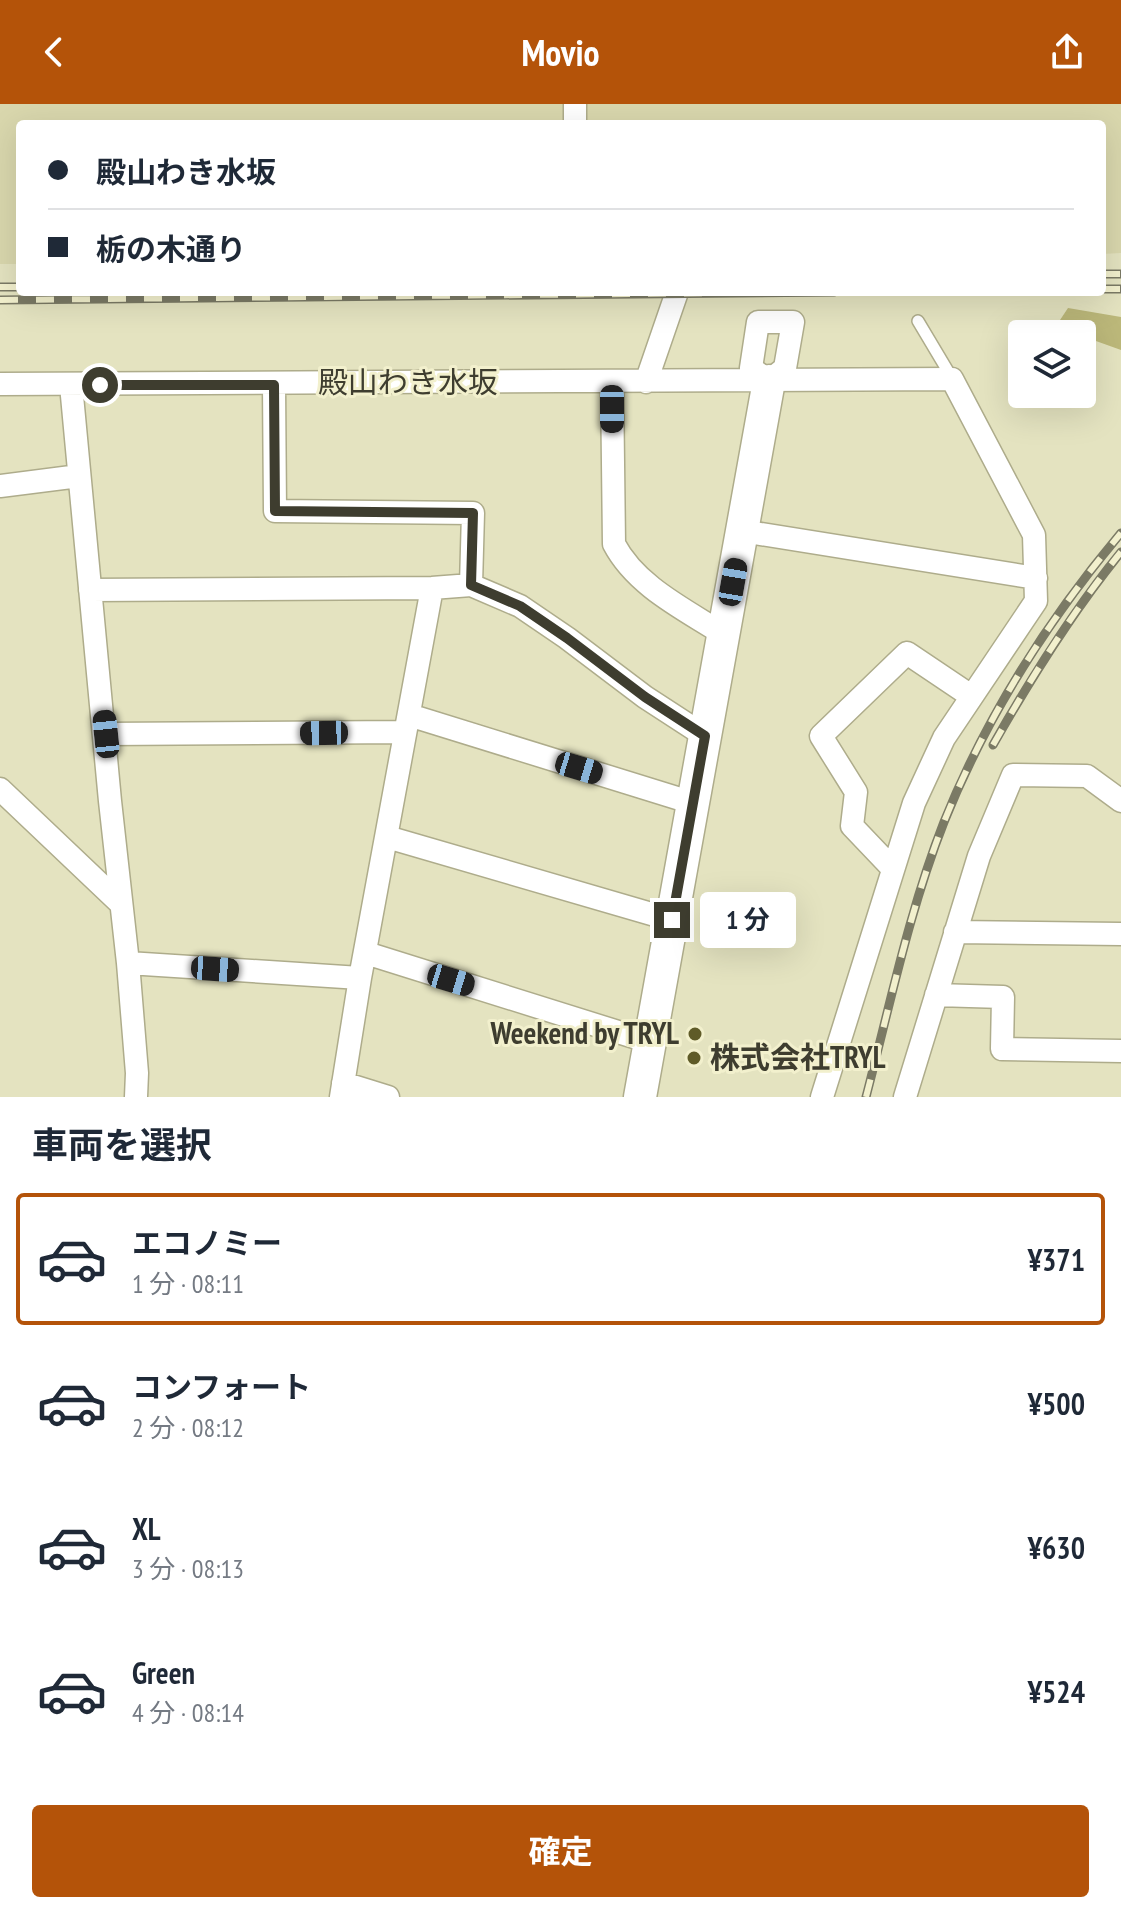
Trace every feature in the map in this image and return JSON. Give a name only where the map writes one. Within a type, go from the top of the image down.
[{"type":"street","points":[[646,382],[675,296]]},
{"type":"street","points":[[822,1097],[892,868],[920,790],[944,738],[1036,601],[1034,535],[952,379]]},
{"type":"street","name":"殿山わき水坂","points":[[0,384],[274,385],[952,379]]},
{"type":"street","points":[[640,1097],[769,381]]},
{"type":"street","points":[[612,382],[614,544],[622,560],[659,593],[723,634]]},
{"type":"street","points":[[71,385],[128,963],[137,1073],[136,1097]]},
{"type":"street","points":[[274,385],[275,511],[473,513],[471,585]]},
{"type":"street","points":[[0,486],[79,476]]},
{"type":"street","points":[[742,531],[1036,578]]},
{"type":"street","points":[[90,590],[432,588],[471,585],[520,606],[645,697],[705,736]]},
{"type":"street","points":[[388,1097],[342,1090],[432,588]]},
{"type":"street","points":[[892,868],[852,826],[856,792],[821,736],[907,653],[971,696]]},
{"type":"street","points":[[106,734],[407,724],[693,803]]},
{"type":"street","points":[[905,1097],[979,856],[1013,775],[1087,776],[1121,801]]},
{"type":"street","points":[[0,789],[121,904]]},
{"type":"street","points":[[387,837],[672,920]]},
{"type":"street","points":[[955,932],[1121,934]]},
{"type":"street","points":[[366,953],[650,1042]]},
{"type":"street","points":[[128,963],[360,978]]},
{"type":"street","points":[[936,995],[1003,997],[1002,1049],[1121,1051]]},
{"type":"lane","points":[[918,321],[952,379]]},
{"type":"shaded area","points":[[0,104],[1121,104],[1121,253],[1106,254],[1106,120],[16,120],[16,264],[0,264]]},
{"type":"shaded area","points":[[1068,308],[1121,317],[1121,350],[1096,341],[1096,320],[1060,320]]},
{"type":"railway","points":[[1106,274],[1121,274]]},
{"type":"railway","points":[[0,287],[16,287]]},
{"type":"railway","points":[[1106,289],[1121,289]]},
{"type":"railway","points":[[0,300],[417,296]]},
{"type":"railway","points":[[866,1097],[920,890],[961,783],[999,707],[1044,635],[1121,533]]},
{"type":"railway","points":[[993,745],[1053,646],[1121,552]]},
{"type":"place","name":"Weekend by TRYL","points":[[695,1034]]},
{"type":"place","name":"株式会社TRYL","points":[[694,1058]]},
{"type":"route","points":[[100,385],[274,385],[275,511],[473,513],[471,585],[520,606],[645,697],[705,736],[672,920]]}]
